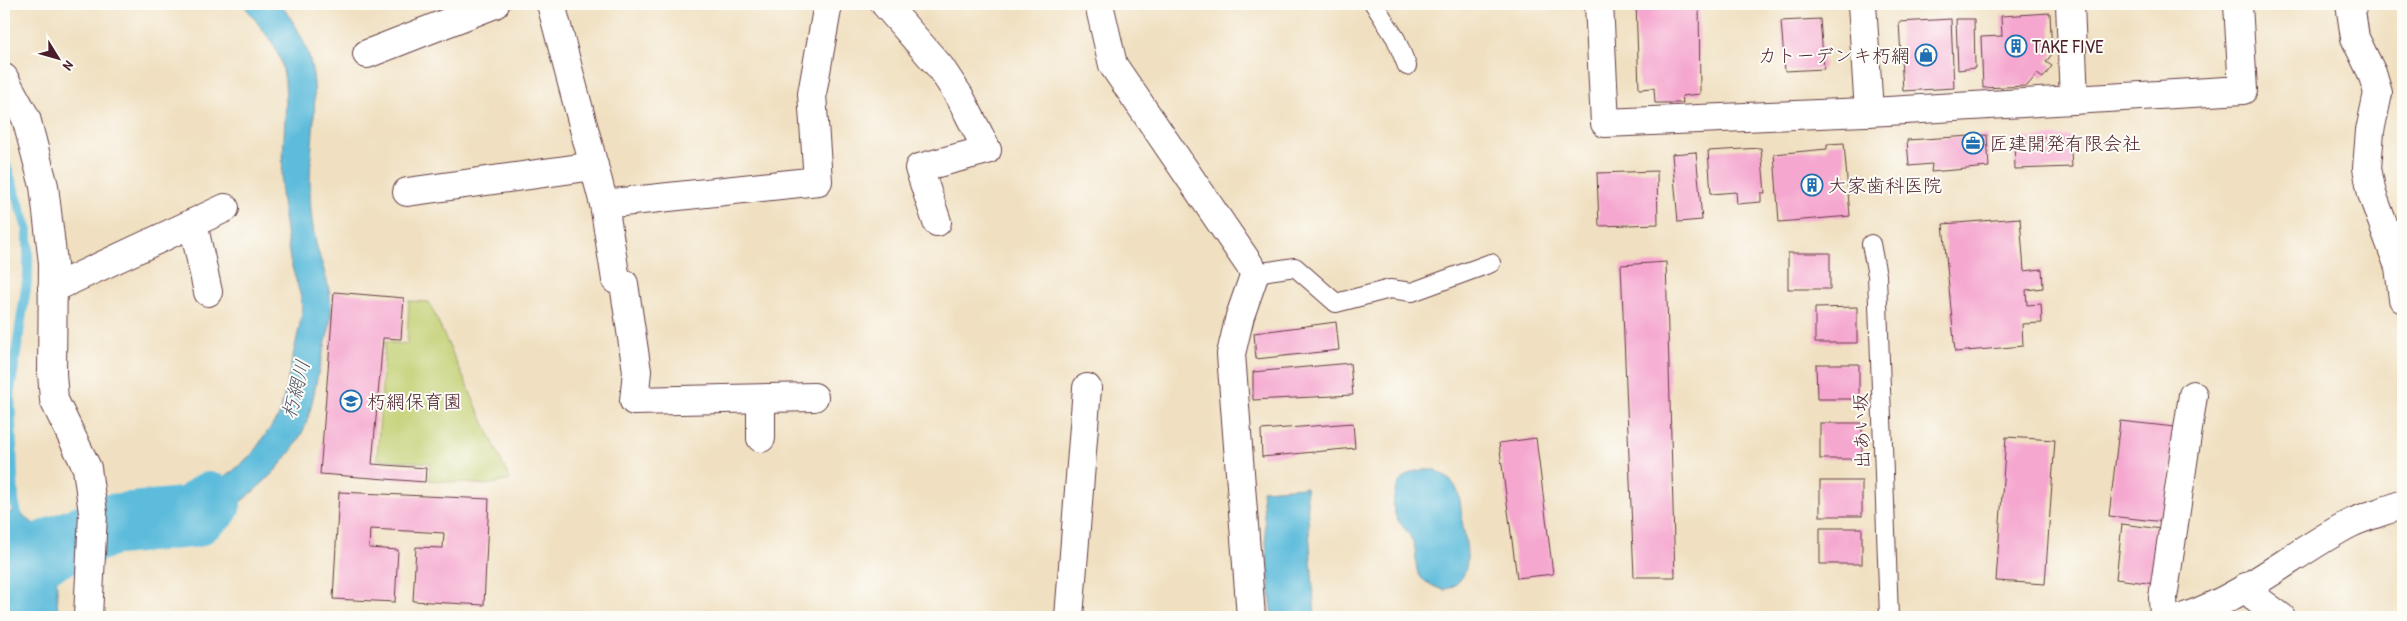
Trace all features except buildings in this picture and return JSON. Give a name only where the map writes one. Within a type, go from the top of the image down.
[{"type":"street","points":[[367,54],[495,4]]},
{"type":"street","points":[[551,4],[604,204],[616,280],[624,284],[637,371],[634,401],[814,398]]},
{"type":"street","points":[[604,204],[818,181],[812,94],[828,4]]},
{"type":"street","points":[[885,4],[940,67],[996,152],[919,168],[937,222]]},
{"type":"street","points":[[1099,4],[1113,65],[1255,273],[1240,316],[1231,354],[1252,617]]},
{"type":"street","points":[[1599,4],[1605,123],[1869,112],[2243,90],[2238,4]]},
{"type":"street","points":[[1862,4],[1869,112]]},
{"type":"street","points":[[2070,4],[2074,100]]},
{"type":"street","points":[[2350,4],[2355,38],[2372,73],[2378,93],[2370,131],[2367,168],[2372,194],[2399,267],[2403,299]]},
{"type":"street","points":[[8,95],[26,118],[44,186],[53,264],[52,373],[54,400],[87,468],[93,512],[93,549],[88,617]]},
{"type":"street","points":[[407,192],[594,166]]},
{"type":"street","points":[[52,289],[225,208]]},
{"type":"street","points":[[193,223],[208,292]]},
{"type":"street","points":[[1069,617],[1086,388]]},
{"type":"street","points":[[2164,617],[2163,598],[2193,395]]},
{"type":"street","points":[[761,399],[761,438]]},
{"type":"street","points":[[2193,616],[2246,587],[2350,524],[2403,504]]},
{"type":"street","points":[[2246,587],[2258,600],[2281,617]]},
{"type":"lane","points":[[1374,4],[1396,39],[1407,66]]},
{"type":"lane","name":"出あい坂","points":[[1871,244],[1877,275],[1889,617]]},
{"type":"lane","points":[[1255,273],[1295,267],[1336,303],[1390,289],[1412,292],[1490,263]]},
{"type":"green space","points":[[409,301],[429,302],[510,480],[487,485],[429,480],[430,463],[377,459],[385,342],[407,344]]},
{"type":"water","points":[[243,4],[280,4],[296,28],[307,50],[313,72],[314,117],[310,191],[312,221],[330,298],[331,314],[328,335],[306,424],[298,441],[271,475],[236,505],[199,527],[169,536],[129,536],[130,506],[158,507],[184,502],[233,471],[252,454],[280,414],[299,329],[302,313],[301,297],[290,260],[281,194],[286,101],[285,81],[281,61],[272,42]]},
{"type":"water","points":[[1418,470],[1435,470],[1451,481],[1457,490],[1467,551],[1467,561],[1461,579],[1444,590],[1431,585],[1418,573],[1414,545],[1410,536],[1396,517],[1394,508],[1394,494],[1404,477]]},
{"type":"water","points":[[1306,487],[1315,617],[1272,617],[1262,490]]},
{"type":"water","points":[[16,510],[55,540],[58,617],[4,617],[4,515]]},
{"type":"pier","points":[[4,605],[60,611],[60,617],[4,617]]},
{"type":"waterway","points":[[4,159],[28,231],[28,275],[10,392],[14,501],[19,522]]},
{"type":"waterway","name":"朽網川","points":[[24,617],[26,560],[109,525],[192,517],[210,503]]},
{"type":"place","name":"TAKE FIVE","points":[[2016,46]]},
{"type":"place","name":"カトーデンキ朽網","points":[[1926,55]]},
{"type":"place","name":"匠建開発有限会社","points":[[1973,143]]},
{"type":"place","name":"大家歯科医院","points":[[1812,185]]},
{"type":"place","name":"朽網保育園","points":[[351,401]]}]
